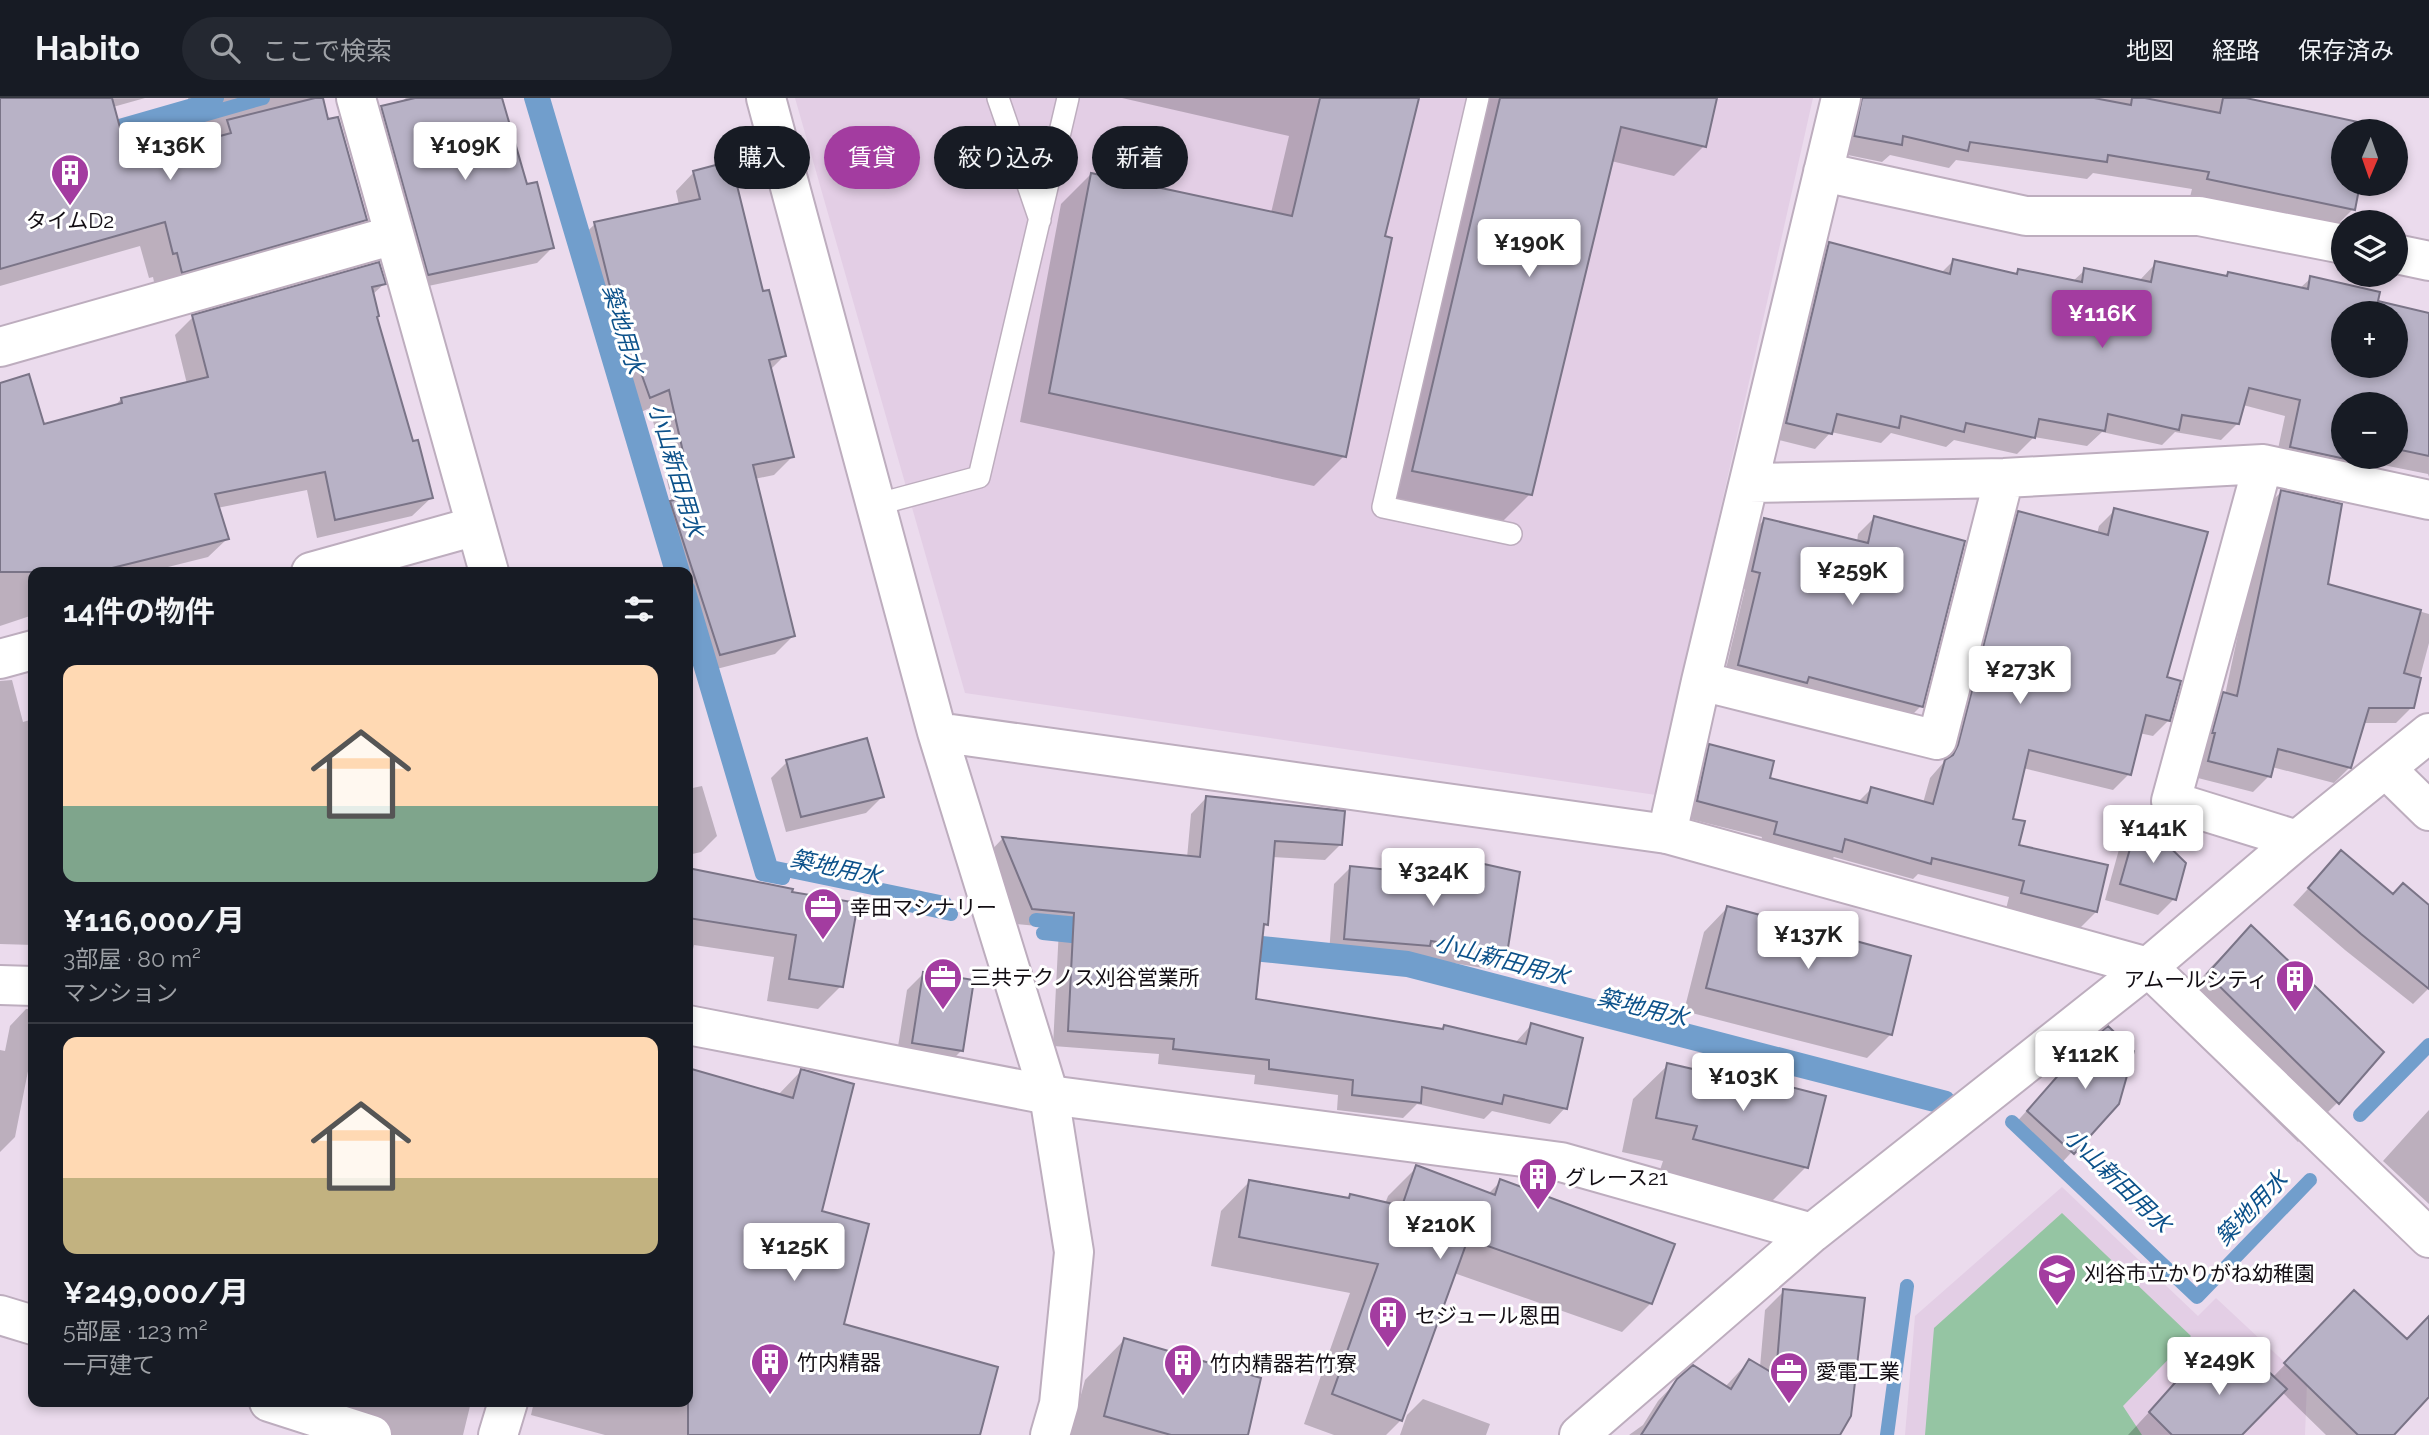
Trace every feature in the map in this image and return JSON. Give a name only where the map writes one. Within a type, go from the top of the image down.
[{"type":"street","points":[[356,98],[488,567]]},
{"type":"street","points":[[765,98],[937,732],[1049,1095],[1074,1252],[1059,1404],[1050,1435]]},
{"type":"street","points":[[1667,834],[1700,681],[1841,98]]},
{"type":"street","points":[[1823,172],[2026,216],[2199,216],[2331,242]]},
{"type":"street","points":[[0,347],[394,235]]},
{"type":"street","points":[[2408,257],[2429,261]]},
{"type":"street","points":[[1749,483],[2004,478],[2263,464],[2429,500]]},
{"type":"street","points":[[2263,464],[2171,801],[2297,840]]},
{"type":"street","points":[[1700,681],[1937,740],[2004,478]]},
{"type":"street","points":[[329,567],[476,526]]},
{"type":"street","points":[[0,659],[28,651]]},
{"type":"street","points":[[937,732],[1667,834],[2148,967],[2429,1238]]},
{"type":"street","points":[[1579,1435],[1812,1233],[2148,967],[2297,840],[2429,733]]},
{"type":"street","points":[[2386,768],[2429,811]]},
{"type":"street","points":[[0,985],[28,986]]},
{"type":"street","points":[[693,1026],[1049,1095],[1561,1162],[1812,1233]]},
{"type":"street","points":[[0,1315],[28,1323]]},
{"type":"street","points":[[285,1407],[372,1435]]},
{"type":"street","points":[[498,1435],[506,1407]]},
{"type":"lane","points":[[998,98],[1040,220]]},
{"type":"lane","points":[[875,505],[979,477],[1068,98]]},
{"type":"lane","points":[[1478,98],[1383,507],[1511,534]]},
{"type":"shaded area","points":[[795,98],[1813,98],[1656,795],[965,693],[810,150],[810,126],[803,126]]},
{"type":"shaded area","name":"刈谷市立かりがね幼稚園","points":[[2062,1187],[2198,1316],[2216,1298],[2307,1383],[2305,1435],[1905,1435],[1915,1316]]},
{"type":"green space","name":"刈谷市立かりがね幼稚園","points":[[2062,1213],[2191,1336],[2123,1406],[2142,1435],[1925,1435],[1934,1328]]},
{"type":"building","points":[[0,98],[112,98],[129,161],[231,133],[227,120],[323,98],[328,119],[338,117],[367,220],[182,273],[177,253],[173,254],[165,222],[0,269]]},
{"type":"building","points":[[415,98],[502,98],[527,184],[537,182],[554,248],[428,275],[381,106]]},
{"type":"building","points":[[1320,98],[1419,98],[1385,236],[1392,238],[1346,457],[1049,393],[1091,173],[1092,189],[1166,189],[1292,216]]},
{"type":"building","points":[[1500,98],[1717,98],[1706,147],[1621,127],[1532,495],[1412,471]]},
{"type":"building","points":[[1862,98],[2094,98],[2131,105],[2132,98],[2145,98],[2220,113],[2223,98],[2246,98],[2344,119],[2331,119],[2331,196],[2358,196],[2355,210],[2207,179],[2209,172],[2108,155],[2107,162],[1970,142],[1968,151],[1903,136],[1902,145],[1854,136]]},
{"type":"building","points":[[714,165],[714,189],[738,189],[763,291],[769,290],[786,356],[769,360],[794,457],[753,465],[795,636],[720,655],[670,501],[693,496],[669,390],[650,398],[609,283],[594,222],[700,199],[693,171]]},
{"type":"building","points":[[1829,242],[1950,274],[1953,259],[2017,274],[2018,269],[2082,282],[2084,268],[2151,282],[2155,261],[2227,276],[2228,272],[2308,289],[2310,276],[2331,281],[2331,287],[2358,287],[2380,292],[2378,301],[2331,301],[2331,378],[2408,378],[2408,308],[2429,313],[2429,456],[2408,452],[2408,392],[2331,392],[2331,456],[2290,447],[2300,400],[2249,388],[2239,424],[2182,415],[2179,430],[2108,414],[2105,431],[2039,419],[2035,438],[1966,423],[1964,432],[1901,416],[1899,428],[1837,414],[1832,434],[1786,423]]},
{"type":"building","points":[[379,262],[386,284],[372,287],[379,316],[377,317],[413,441],[418,440],[433,498],[335,520],[325,472],[215,494],[229,539],[116,567],[28,567],[28,572],[0,572],[0,383],[29,374],[44,424],[122,403],[121,398],[208,377],[192,315]]},
{"type":"building","points":[[2281,490],[2342,504],[2328,584],[2421,610],[2404,673],[2421,678],[2414,708],[2369,708],[2351,768],[2278,749],[2271,777],[2208,761],[2223,692],[2237,696]]},
{"type":"building","points":[[2114,508],[2208,532],[2167,677],[2181,681],[2170,721],[2146,715],[2131,775],[2029,750],[2013,819],[2025,821],[2019,845],[2108,865],[2097,912],[2021,893],[2024,881],[1932,858],[1931,864],[1845,839],[1842,852],[1774,834],[1777,822],[1697,801],[1709,744],[1774,761],[1770,778],[1867,803],[1871,787],[1933,804],[1945,760],[1953,755],[1958,745],[2018,511],[2108,535]]},
{"type":"building","points":[[1874,516],[1965,541],[1923,707],[1809,677],[1807,683],[1738,665],[1760,573],[1752,571],[1764,518],[1868,543]]},
{"type":"building","points":[[867,738],[884,797],[801,817],[786,760]]},
{"type":"building","points":[[1206,796],[1345,811],[1342,845],[1275,841],[1268,925],[1264,924],[1256,999],[1443,1029],[1444,1025],[1526,1044],[1531,1023],[1583,1038],[1567,1109],[1504,1095],[1502,1104],[1422,1087],[1421,1103],[1352,1095],[1353,1080],[1269,1069],[1269,1060],[1173,1049],[1174,1039],[1068,1031],[1074,913],[1032,909],[1002,837],[1200,857]]},
{"type":"building","points":[[2139,817],[2186,863],[2176,900],[2120,884]]},
{"type":"building","points":[[2341,850],[2393,894],[2403,883],[2429,905],[2429,989],[2308,888]]},
{"type":"building","points":[[1475,862],[1520,872],[1507,954],[1431,941],[1430,946],[1344,939],[1350,866],[1472,878]]},
{"type":"building","points":[[693,869],[793,889],[792,892],[858,903],[843,987],[789,979],[796,935],[693,919]]},
{"type":"building","points":[[1727,906],[1911,956],[1892,1035],[1706,988]]},
{"type":"building","name":"アムールシティ","points":[[2251,925],[2384,1052],[2339,1104],[2207,974]]},
{"type":"building","name":"三共テクノス刈谷営業所","points":[[923,972],[974,980],[963,1051],[912,1043]]},
{"type":"building","points":[[2108,1026],[2134,1051],[2119,1104],[2074,1154],[2027,1111],[2083,1047]]},
{"type":"building","points":[[1667,1063],[1710,1073],[1712,1067],[1826,1096],[1808,1168],[1693,1139],[1697,1126],[1656,1118]]},
{"type":"building","points":[[693,1069],[793,1098],[801,1069],[854,1084],[822,1211],[869,1224],[844,1324],[998,1367],[980,1435],[688,1435],[688,1407],[693,1407]]},
{"type":"building","points":[[1416,1165],[1495,1195],[1500,1179],[1675,1244],[1652,1304],[1468,1239],[1402,1421],[1332,1394],[1378,1264],[1239,1237],[1249,1180],[1349,1198],[1350,1194],[1402,1206]]},
{"type":"building","points":[[1783,1289],[1865,1298],[1851,1416],[1840,1435],[1641,1435],[1677,1379],[1693,1365],[1731,1389],[1749,1359],[1776,1375]]},
{"type":"building","points":[[2354,1290],[2407,1339],[2429,1316],[2429,1397],[2394,1435],[2358,1435],[2284,1363]]},
{"type":"building","name":"竹内精器若竹寮","points":[[1124,1338],[1261,1378],[1248,1435],[1171,1435],[1104,1416]]},
{"type":"building","points":[[2238,1343],[2287,1389],[2242,1435],[2172,1435],[2149,1412],[2197,1358],[2211,1371]]},
{"type":"waterway","name":"小山新田用水","points":[[102,131],[217,98]]},
{"type":"waterway","name":"築地用水","points":[[106,143],[263,98]]},
{"type":"waterway","name":"築地用水","points":[[531,98],[671,567]]},
{"type":"waterway","name":"小山新田用水","points":[[543,98],[682,567]]},
{"type":"waterway","name":"小山新田用水","points":[[693,605],[771,867],[945,903]]},
{"type":"waterway","name":"築地用水","points":[[693,641],[762,874],[783,878]]},
{"type":"waterway","name":"築地用水","points":[[909,905],[951,914]]},
{"type":"waterway","name":"小山新田用水","points":[[1036,920],[1090,925]]},
{"type":"waterway","name":"築地用水","points":[[1043,933],[1091,938]]},
{"type":"waterway","name":"小山新田用水","points":[[1243,941],[1408,958],[1947,1098]]},
{"type":"waterway","name":"築地用水","points":[[1243,953],[1407,970],[1938,1106]]},
{"type":"waterway","name":"小山新田用水","points":[[2360,1115],[2429,1045]]},
{"type":"waterway","name":"築地用水","points":[[2012,1122],[2197,1297],[2310,1180]]},
{"type":"waterway","name":"築地用水","points":[[1887,1435],[1907,1286]]},
{"type":"place","name":"タイムD2","points":[[70,207]]},
{"type":"place","name":"幸田マシナリー","points":[[823,941]]},
{"type":"place","name":"三共テクノス刈谷営業所","points":[[943,1011]]},
{"type":"place","name":"アムールシティ","points":[[2295,1013]]},
{"type":"place","name":"グレース21","points":[[1538,1211]]},
{"type":"place","name":"刈谷市立かりがね幼稚園","points":[[2057,1307]]},
{"type":"place","name":"セジュール恩田","points":[[1388,1349]]},
{"type":"place","name":"竹内精器","points":[[770,1396]]},
{"type":"place","name":"竹内精器若竹寮","points":[[1183,1397]]},
{"type":"place","name":"愛電工業","points":[[1789,1405]]}]
